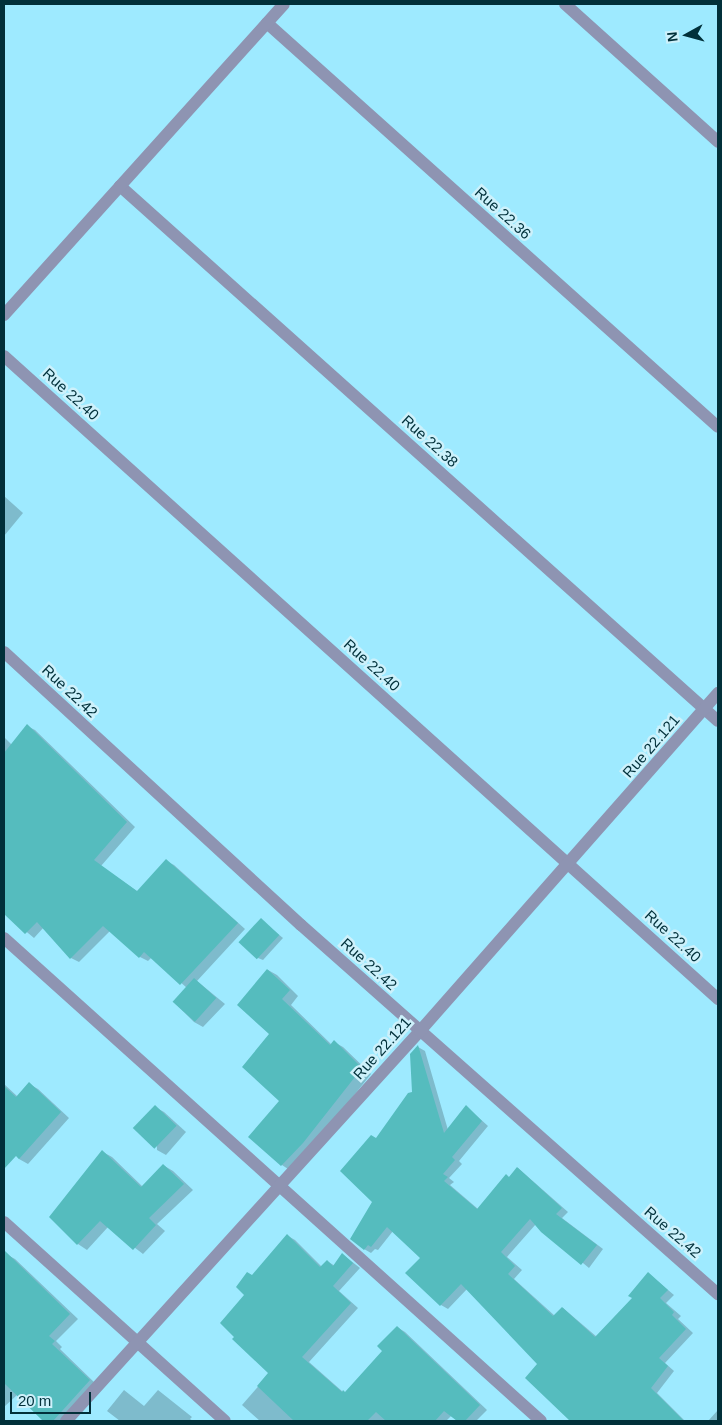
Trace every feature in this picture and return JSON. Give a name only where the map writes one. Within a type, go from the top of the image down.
[{"type":"street","points":[[4,315],[284,4]]},
{"type":"street","points":[[566,4],[718,142]]},
{"type":"street","name":"Rue 22.36","points":[[267,22],[718,427]]},
{"type":"street","name":"Rue 22.38","points":[[120,186],[718,721]]},
{"type":"street","name":"Rue 22.40","points":[[4,356],[718,999]]},
{"type":"street","name":"Rue 22.42","points":[[4,652],[301,925],[718,1294]]},
{"type":"street","name":"Rue 22.121","points":[[66,1421],[420,1031],[718,694]]},
{"type":"street","points":[[4,938],[542,1421]]},
{"type":"street","points":[[4,1222],[225,1421]]},
{"type":"building","points":[[27,724],[127,822],[94,860],[137,891],[166,859],[238,923],[180,985],[144,952],[139,958],[103,926],[70,959],[37,922],[25,934],[4,914],[4,753]]},
{"type":"building","points":[[261,918],[279,935],[257,959],[238,942]]},
{"type":"building","points":[[267,969],[290,990],[282,999],[330,1045],[334,1040],[362,1068],[303,1143],[281,1166],[248,1137],[279,1101],[242,1067],[269,1034],[237,1005]]},
{"type":"building","points":[[194,978],[216,998],[195,1022],[173,1002]]},
{"type":"building","points":[[418,1045],[444,1133],[466,1105],[482,1121],[452,1157],[455,1160],[443,1174],[448,1177],[444,1181],[477,1209],[506,1174],[509,1177],[517,1167],[562,1208],[556,1214],[597,1245],[581,1265],[541,1232],[530,1219],[501,1252],[515,1266],[508,1274],[553,1316],[562,1307],[595,1337],[632,1298],[628,1296],[648,1272],[668,1290],[660,1298],[674,1312],[672,1315],[686,1329],[659,1358],[668,1366],[651,1388],[684,1421],[570,1421],[525,1378],[537,1364],[461,1284],[440,1306],[405,1273],[420,1258],[387,1227],[371,1247],[368,1245],[364,1250],[350,1239],[372,1202],[340,1171],[371,1135],[376,1138],[408,1093],[412,1092],[410,1054]]},
{"type":"building","points":[[29,1082],[61,1112],[19,1159],[16,1156],[4,1169],[4,1086],[16,1097]]},
{"type":"building","points":[[155,1105],[177,1126],[154,1149],[133,1128]]},
{"type":"building","points":[[102,1150],[141,1187],[163,1164],[184,1184],[149,1218],[156,1225],[133,1250],[100,1221],[77,1245],[49,1217]]},
{"type":"building","points":[[287,1234],[320,1267],[327,1260],[333,1266],[342,1253],[353,1263],[333,1286],[351,1303],[302,1357],[342,1392],[343,1390],[345,1392],[382,1351],[377,1346],[397,1326],[480,1405],[465,1421],[457,1421],[444,1411],[435,1421],[386,1421],[376,1412],[367,1421],[294,1421],[257,1386],[268,1373],[232,1339],[234,1337],[220,1323],[244,1295],[236,1287],[247,1272],[252,1275]]},
{"type":"building","points":[[4,1250],[70,1314],[49,1336],[55,1341],[52,1344],[90,1380],[53,1421],[43,1421],[4,1383]]}]
